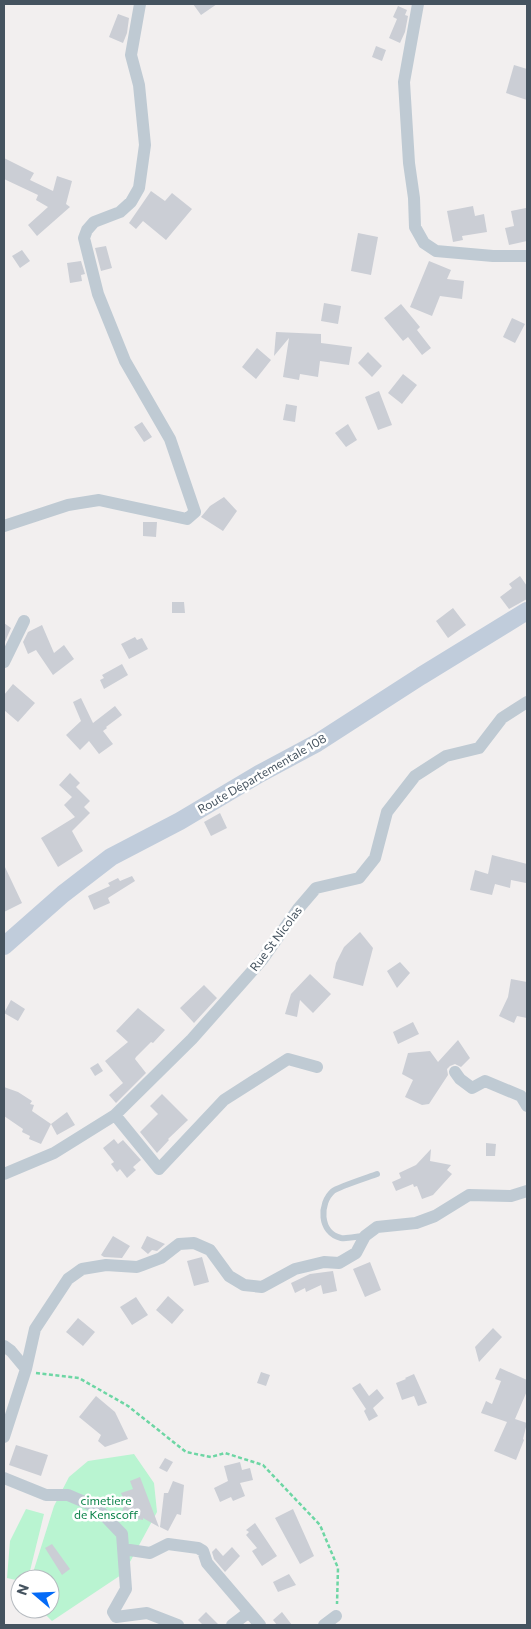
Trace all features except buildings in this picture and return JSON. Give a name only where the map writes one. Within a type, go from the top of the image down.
[{"type":"main road","name":"Route Départementale 108","points":[[4,946],[63,894],[111,857],[180,821],[259,774],[317,743],[527,610]]},
{"type":"street","points":[[4,526],[68,505],[99,500],[187,519],[195,512],[170,438],[126,361],[115,336],[98,294],[84,238],[94,222],[120,212],[126,207],[139,188],[145,145],[139,85],[131,55],[140,4]]},
{"type":"street","points":[[418,4],[404,82],[415,227],[424,243],[436,251],[493,256],[527,256]]},
{"type":"street","points":[[4,662],[24,621]]},
{"type":"street","name":"Rue St Nicolas","points":[[4,1174],[54,1153],[115,1115],[192,1039],[262,960],[298,909],[316,888],[359,878],[375,858],[387,812],[415,776],[446,756],[479,748],[502,718],[527,702]]},
{"type":"street","points":[[115,1115],[160,1169],[224,1100],[288,1059],[317,1067]]},
{"type":"street","points":[[455,1072],[460,1079],[472,1088],[485,1081],[521,1096],[527,1106]]},
{"type":"street","points":[[4,1437],[25,1370],[35,1329],[68,1279],[82,1269],[106,1265],[137,1267],[160,1258],[179,1244],[194,1243],[210,1250],[229,1276],[244,1285],[262,1287],[296,1269],[324,1262],[339,1262],[356,1253],[365,1236],[377,1227],[416,1223],[435,1216],[469,1195],[511,1196],[527,1191]]},
{"type":"street","points":[[4,1346],[25,1370]]},
{"type":"street","points":[[4,1478],[46,1494],[68,1495],[96,1507],[122,1534],[126,1589],[113,1612],[116,1617],[147,1613],[178,1625]]},
{"type":"street","points":[[123,1549],[150,1553],[168,1544],[198,1548],[203,1551],[207,1563],[260,1625]]},
{"type":"street","points":[[232,1625],[249,1612]]},
{"type":"street","points":[[324,1625],[336,1616]]},
{"type":"lane","points":[[365,1236],[341,1238],[331,1232],[324,1220],[323,1206],[334,1190],[376,1174]]},
{"type":"path","points":[[25,1370],[79,1378],[128,1406],[186,1452],[211,1457],[225,1453],[263,1465],[320,1525],[338,1568],[336,1616]]},
{"type":"green space","name":"cimetiere de Kenscoff","points":[[134,1454],[154,1483],[157,1512],[124,1573],[60,1616],[60,1569],[34,1569],[54,1506],[69,1477],[88,1461]]},
{"type":"green space","points":[[26,1509],[44,1514],[30,1569],[10,1569],[10,1579],[7,1578],[10,1541]]}]
